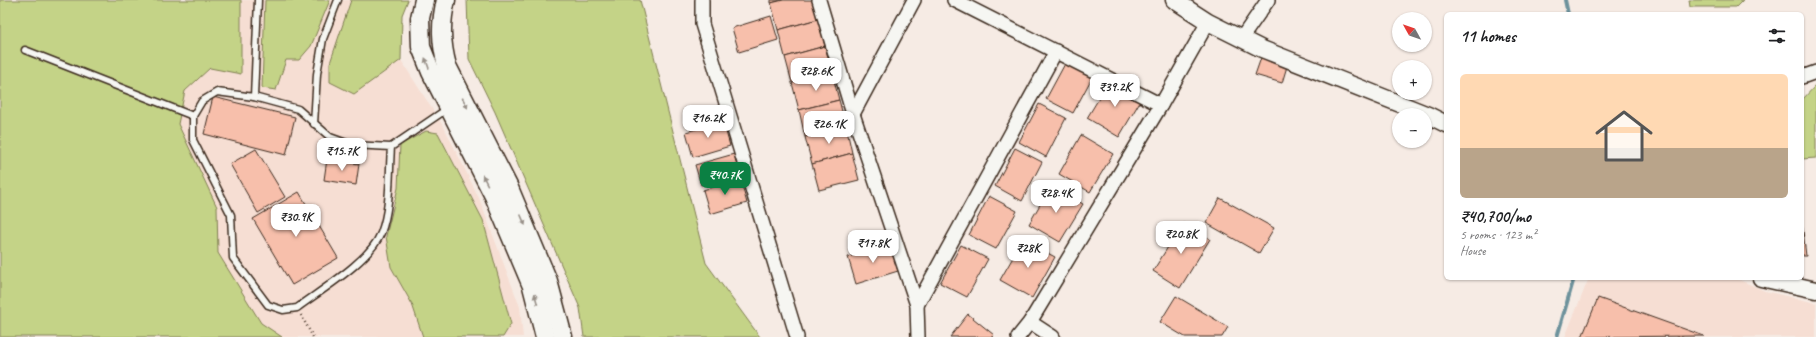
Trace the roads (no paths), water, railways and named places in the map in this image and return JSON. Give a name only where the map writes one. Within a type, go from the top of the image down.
[{"type":"main road","points":[[424,0],[420,18],[422,47],[430,72],[494,196],[532,286],[545,337]]},
{"type":"main road","points":[[446,0],[441,18],[441,44],[447,66],[509,188],[548,281],[563,337]]},
{"type":"street","points":[[702,0],[702,24],[797,337]]},
{"type":"street","points":[[819,0],[853,114],[917,306],[918,337]]},
{"type":"street","points":[[853,114],[914,0]]},
{"type":"street","points":[[954,0],[1161,105]]},
{"type":"street","points":[[1174,0],[1208,22],[1241,39],[1428,115],[1444,123]]},
{"type":"street","points":[[1241,39],[1268,0]]},
{"type":"street","points":[[1018,337],[1030,322],[1161,105],[1208,22]]},
{"type":"street","points":[[917,306],[1056,51]]},
{"type":"street","points":[[1804,76],[1816,72]]},
{"type":"street","points":[[1770,280],[1816,290]]},
{"type":"street","points":[[1030,322],[1054,337]]},
{"type":"lane","points":[[254,97],[258,0]]},
{"type":"lane","points":[[314,124],[317,74],[322,39],[338,0]]},
{"type":"lane","points":[[25,50],[193,116]]},
{"type":"lane","points":[[391,147],[387,209],[381,233],[368,255],[297,308],[283,310],[268,305],[233,258],[231,215],[193,140],[193,116],[202,101],[218,92],[254,97],[298,110],[330,138],[352,145],[391,147],[448,108]]},
{"type":"waterway","points":[[1565,0],[1568,12]]},
{"type":"waterway","points":[[1557,337],[1573,280]]}]
